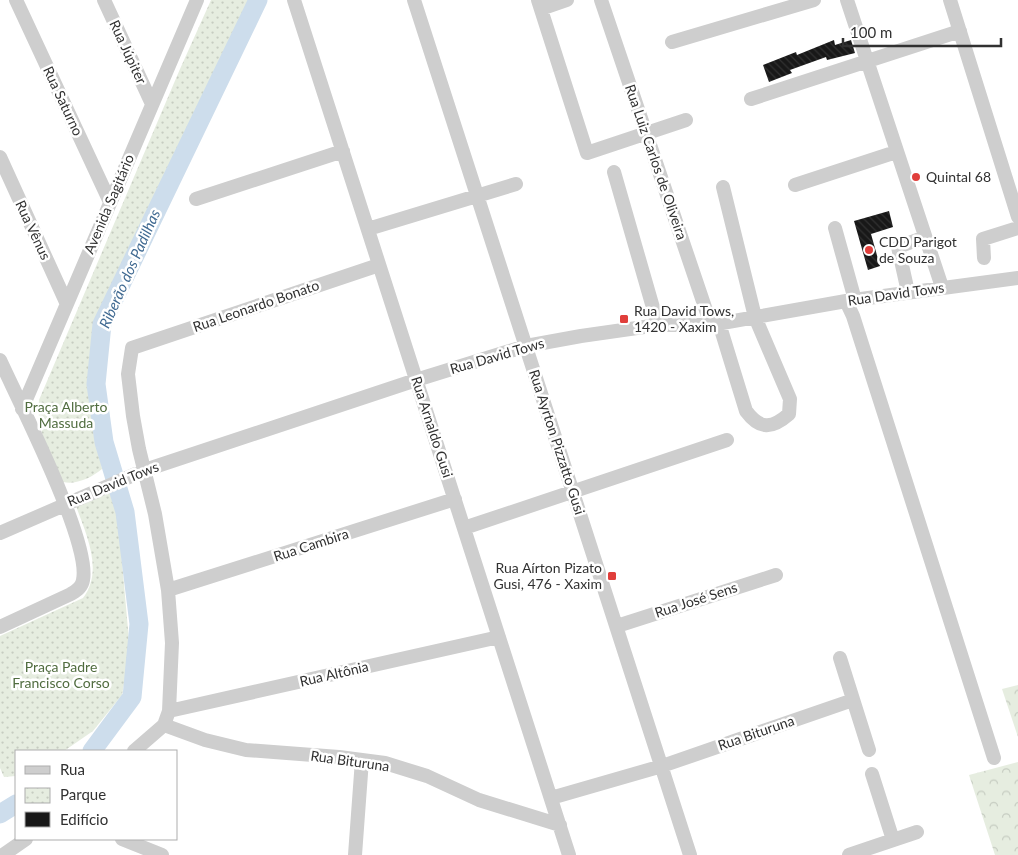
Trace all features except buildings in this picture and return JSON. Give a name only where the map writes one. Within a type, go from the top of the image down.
[{"type":"street","name":"Rua Saturno","points":[[16,0],[110,202]]},
{"type":"street","name":"Rua Júpiter","points":[[104,0],[152,104]]},
{"type":"street","name":"Avenida Sagitário","points":[[22,409],[196,0]]},
{"type":"street","name":"Rua Arnaldo Gusi","points":[[294,0],[569,855]]},
{"type":"street","name":"Rua Ayrton Pizzatto Gusi","points":[[414,0],[690,855]]},
{"type":"street","points":[[567,0],[539,5],[587,153],[686,120]]},
{"type":"street","name":"Rua Luiz Carlos de Oliveira","points":[[601,0],[646,133],[746,411],[752,420],[761,425],[778,424],[789,414],[790,399],[755,317],[723,187]]},
{"type":"street","points":[[672,42],[814,0]]},
{"type":"street","points":[[846,0],[942,287]]},
{"type":"street","points":[[950,0],[1018,217]]},
{"type":"street","points":[[751,98],[960,31]]},
{"type":"street","points":[[196,199],[343,151]]},
{"type":"street","points":[[795,185],[896,152]]},
{"type":"street","name":"Rua Vênus","points":[[0,157],[66,302]]},
{"type":"street","points":[[614,172],[658,325]]},
{"type":"street","points":[[368,229],[516,184]]},
{"type":"street","points":[[836,228],[851,300],[994,758]]},
{"type":"street","points":[[984,258],[983,239],[1018,228]]},
{"type":"street","points":[[908,292],[898,247],[925,237]]},
{"type":"street","name":"Rua Leonardo Bonato","points":[[145,470],[139,449],[128,374],[132,348],[379,265]]},
{"type":"street","name":"Rua David Tows","points":[[0,533],[65,503],[145,470],[416,380],[526,346],[658,325],[715,324],[851,300],[1018,278]]},
{"type":"street","points":[[0,360],[65,503],[80,547],[83,582],[72,594],[0,627]]},
{"type":"street","points":[[464,528],[727,440]]},
{"type":"street","points":[[135,750],[164,725],[169,711],[172,643],[168,590],[155,514],[145,470]]},
{"type":"street","name":"Rua Cambira","points":[[168,590],[455,499]]},
{"type":"street","name":"Rua José Sens","points":[[616,626],[776,575]]},
{"type":"street","name":"Rua Altônia","points":[[169,711],[499,637]]},
{"type":"street","points":[[840,658],[869,750]]},
{"type":"street","name":"Rua Bituruna","points":[[551,798],[662,766],[853,700]]},
{"type":"street","name":"Rua Bituruna","points":[[164,725],[205,740],[246,750],[384,763],[427,776],[479,800],[560,825]]},
{"type":"street","points":[[355,855],[362,760]]},
{"type":"street","points":[[872,774],[893,840]]},
{"type":"street","points":[[849,855],[917,832]]},
{"type":"street","points":[[3,855],[25,840]]},
{"type":"street","points":[[124,840],[162,855]]},
{"type":"green space","name":"Praça Alberto Massuda","points":[[211,0],[252,0],[173,171],[100,315],[93,342],[89,378],[102,469],[83,480],[63,482],[42,432],[39,400]]},
{"type":"green space","name":"Praça Padre Francisco Corso","points":[[109,491],[118,517],[130,652],[122,695],[93,731],[65,750],[15,750],[15,776],[4,777],[0,768],[0,636],[83,598],[89,587],[93,564],[88,540],[76,506]]},
{"type":"green space","points":[[1018,685],[1018,737],[1002,689]]},
{"type":"green space","points":[[1018,762],[1018,855],[995,855],[969,775]]},
{"type":"waterway","name":"Riberão dos Padilhas","points":[[93,750],[132,697],[139,624],[125,512],[104,442],[96,384],[102,324],[258,0]]},
{"type":"waterway","name":"Riberão dos Padilhas","points":[[0,814],[15,805]]},
{"type":"place","name":"Quintal 68","points":[[916,177]]},
{"type":"place","name":"CDD Parigot de Souza","points":[[869,250]]},
{"type":"place","name":"Rua David Tows, 1420 - Xaxim","points":[[624,319]]},
{"type":"place","name":"Rua Aírton Pizato Gusi, 476 - Xaxim","points":[[612,576]]}]
